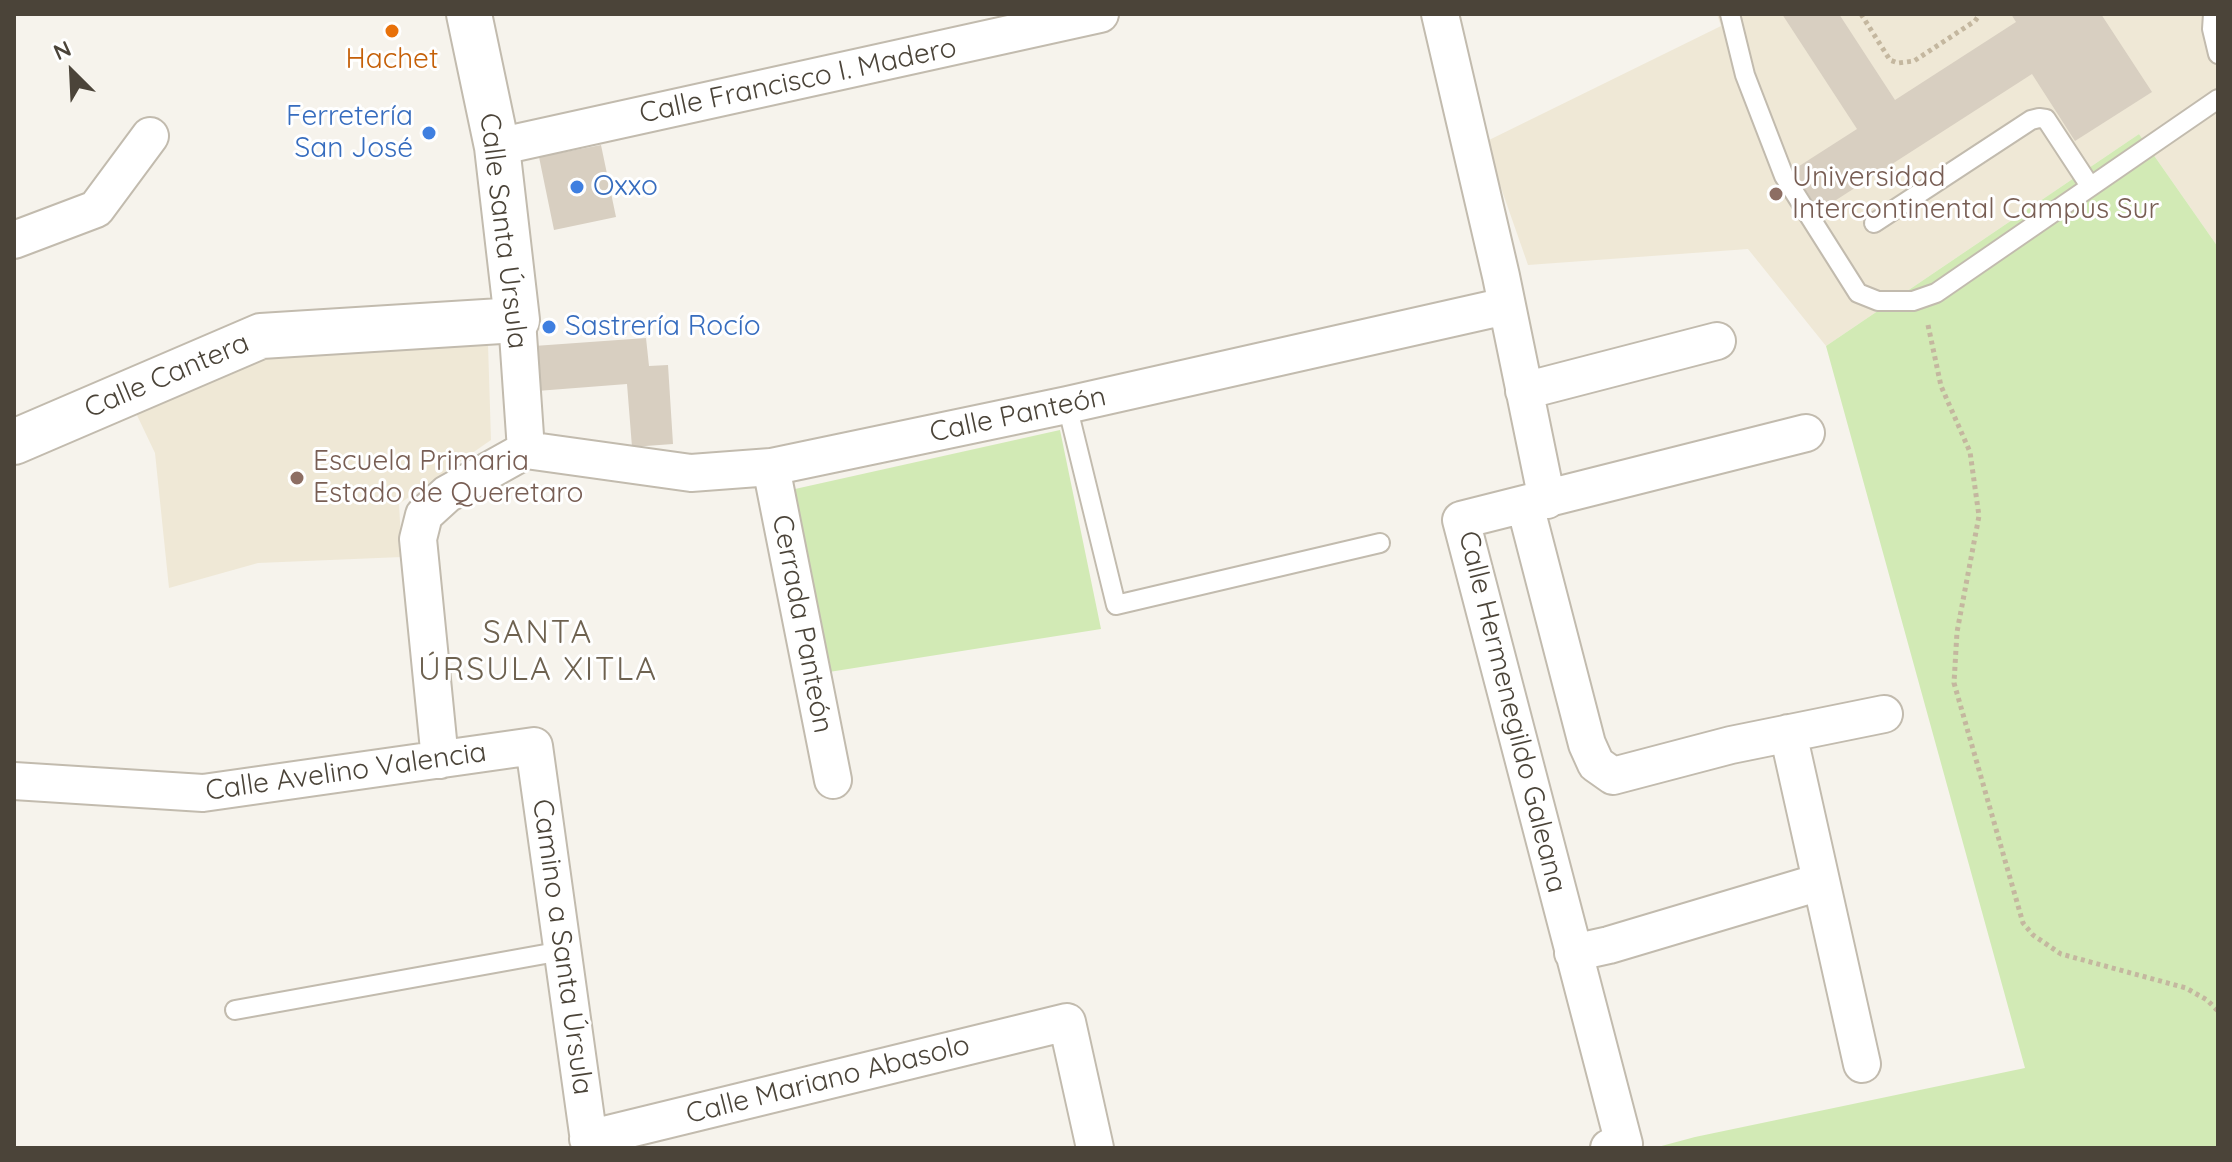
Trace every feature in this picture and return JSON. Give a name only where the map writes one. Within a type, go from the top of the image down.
[{"type":"street","name":"Calle Santa Úrsula","points":[[469,14],[497,147],[517,320],[526,450]]},
{"type":"street","name":"Calle Francisco I. Madero","points":[[497,147],[1100,14]]},
{"type":"street","points":[[1440,14],[1501,276],[1524,391],[1536,502],[1587,744],[1596,764],[1613,776],[1731,745],[1884,714]]},
{"type":"street","points":[[14,240],[96,209],[150,136]]},
{"type":"street","name":"Calle Panteón","points":[[526,450],[691,473],[771,467],[1067,405],[1506,306]]},
{"type":"street","name":"Calle Cantera","points":[[14,442],[261,336],[517,320]]},
{"type":"street","points":[[1524,391],[1717,341]]},
{"type":"street","points":[[1536,502],[1806,433]]},
{"type":"street","points":[[440,760],[418,539],[424,515],[447,494],[526,450]]},
{"type":"street","name":"Cerrada Panteón","points":[[771,467],[833,780]]},
{"type":"street","name":"Calle Hermenegildo Galeana","points":[[1536,502],[1461,520],[1573,953],[1619,1147]]},
{"type":"street","points":[[1788,733],[1862,1064]]},
{"type":"street","name":"Calle Avelino Valencia","points":[[14,781],[203,793],[534,746]]},
{"type":"street","name":"Camino a Santa Úrsula","points":[[534,746],[589,1144]]},
{"type":"street","points":[[1573,953],[1820,882]]},
{"type":"street","name":"Calle Mariano Abasolo","points":[[589,1144],[1067,1022],[1095,1148]]},
{"type":"lane","points":[[1730,14],[1745,75],[1784,176],[1858,293],[1878,301],[1913,301],[1936,293],[2218,99]]},
{"type":"lane","points":[[2213,14],[2212,29],[2218,54]]},
{"type":"lane","points":[[1874,223],[2031,120],[2039,118],[2046,119],[2090,186]]},
{"type":"lane","points":[[1067,405],[1116,605],[1380,543]]},
{"type":"lane","points":[[235,1010],[562,951]]},
{"type":"path","points":[[1861,14],[1890,60],[1898,63],[1914,61],[1975,21],[1980,14]]},
{"type":"path","points":[[1936,293],[1928,327],[1941,386],[1970,452],[1979,516],[1957,632],[1954,683],[2023,923],[2033,935],[2061,954],[2186,988],[2207,1000],[2218,1011]]},
{"type":"shaded area","name":"Universidad Intercontinental Campus Sur","points":[[1717,14],[2218,14],[2218,247],[2139,134],[1826,346],[1748,249],[1528,265],[1485,142],[1721,26]]},
{"type":"shaded area","name":"Escuela Primaria Estado de Queretaro","points":[[488,344],[491,440],[399,504],[402,557],[258,563],[169,588],[155,453],[134,409],[268,347]]},
{"type":"green space","points":[[2139,134],[2218,247],[2218,1148],[1654,1148],[2025,1068],[1826,346]]},
{"type":"green space","points":[[1060,430],[1101,629],[829,672],[786,491]]},
{"type":"building","points":[[1782,14],[1839,14],[1895,100],[2016,22],[2011,14],[2101,14],[2152,92],[2075,141],[2032,74],[1819,211],[1793,170],[1857,129]]},
{"type":"building","name":"Oxxo","points":[[601,145],[616,217],[554,230],[539,157]]},
{"type":"building","points":[[646,338],[649,366],[668,365],[673,444],[632,447],[627,384],[537,391],[534,346]]},
{"type":"place","name":"Hachet","points":[[392,31]]},
{"type":"place","name":"Ferretería San José","points":[[429,133]]},
{"type":"place","name":"Oxxo","points":[[577,187]]},
{"type":"place","name":"Universidad Intercontinental Campus Sur","points":[[1776,194]]},
{"type":"place","name":"Sastrería Rocío","points":[[549,327]]},
{"type":"place","name":"Escuela Primaria Estado de Queretaro","points":[[297,478]]},
{"type":"district","name":"SANTA ÚRSULA XITLA","points":[[538,652]]}]
